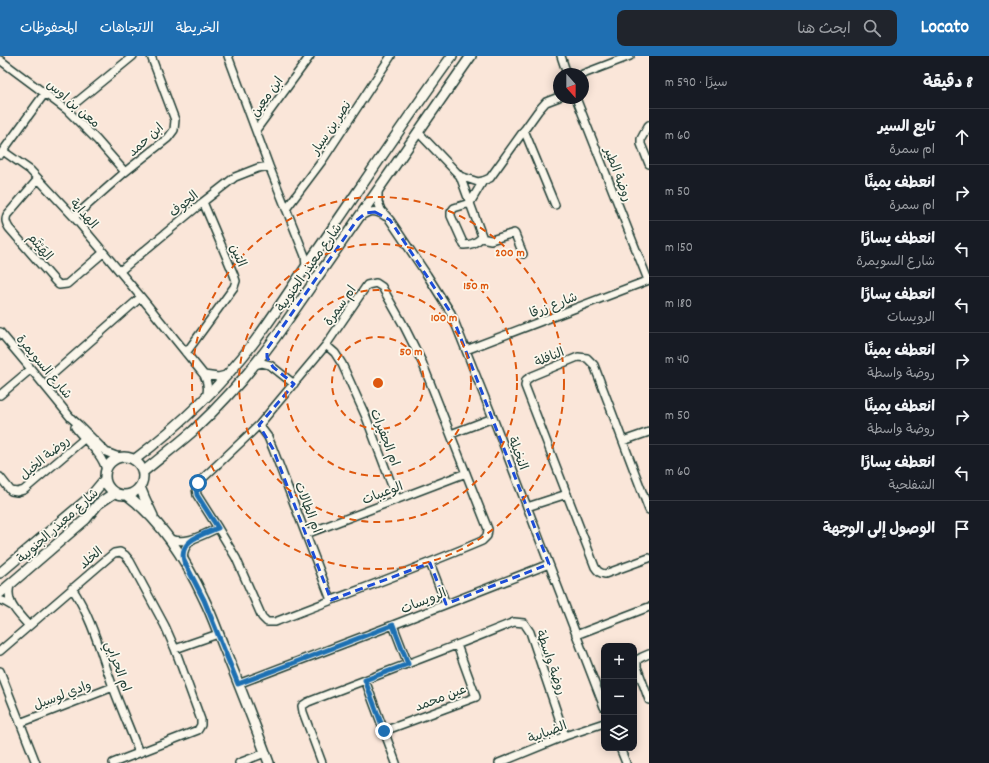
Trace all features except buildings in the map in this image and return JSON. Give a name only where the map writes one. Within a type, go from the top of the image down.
[{"type":"street","points":[[67,110],[133,56]]},
{"type":"street","name":"ابن حمد","points":[[74,217],[125,172],[168,138],[174,130],[176,120],[152,56]]},
{"type":"street","points":[[228,56],[301,247],[306,266]]},
{"type":"street","name":"ابن معين","points":[[256,130],[310,56]]},
{"type":"street","name":"نصر بن سيار","points":[[286,209],[322,161],[391,56]]},
{"type":"street","name":"شارع معيذر الجنوبية","points":[[143,472],[199,425],[226,398],[267,349],[471,56]]},
{"type":"street","points":[[561,56],[565,68]]},
{"type":"street","points":[[589,72],[630,56]]},
{"type":"street","name":"شارع معيذر الجنوبية","points":[[134,460],[166,435],[206,397],[254,342],[319,247],[339,221],[449,58]]},
{"type":"street","name":"معن بن اوس","points":[[0,60],[67,110],[97,140],[125,172]]},
{"type":"street","points":[[2,153],[45,93]]},
{"type":"street","points":[[460,176],[478,182],[490,178],[538,111],[546,102],[553,99]]},
{"type":"street","name":"روضة الطير","points":[[578,104],[648,280]]},
{"type":"street","points":[[649,125],[641,139],[641,144],[649,164]]},
{"type":"street","points":[[524,130],[555,205]]},
{"type":"street","points":[[418,132],[460,176],[482,236],[481,238]]},
{"type":"street","name":"الهداية","points":[[2,153],[18,161],[30,170],[74,217],[103,253],[120,271],[204,375]]},
{"type":"street","name":"الجوف","points":[[120,271],[203,202],[236,177],[258,168],[269,166]]},
{"type":"street","name":"الهَيْثَم","points":[[38,179],[7,215],[6,222],[9,228],[55,281],[59,284],[67,284],[103,253]]},
{"type":"street","points":[[483,181],[470,203],[454,208],[450,212],[464,245],[478,241],[481,238],[491,240],[514,233],[523,254]]},
{"type":"street","name":"النخيلة","points":[[378,189],[379,206],[381,210],[390,220],[451,313],[601,699]]},
{"type":"street","name":"التين","points":[[186,353],[234,287],[236,281],[203,202]]},
{"type":"street","points":[[357,220],[366,213],[375,212],[390,220]]},
{"type":"street","points":[[301,247],[308,250],[314,250],[319,247]]},
{"type":"street","name":"شارع زرقا","points":[[466,350],[648,280]]},
{"type":"street","name":"ام سمرة","points":[[376,283],[382,287],[422,362],[488,529],[487,536],[482,541],[430,563],[275,622],[267,622],[262,617],[236,558],[197,495],[196,488],[198,483],[259,425],[326,345],[367,285],[376,283]]},
{"type":"street","points":[[49,391],[49,379],[53,374],[141,297]]},
{"type":"street","name":"شارع السويمرة","points":[[0,332],[71,418],[106,452],[121,457]]},
{"type":"street","name":"ام الجفيرات","points":[[326,345],[335,353],[342,364],[366,417],[397,499]]},
{"type":"street","points":[[267,349],[266,353],[269,363],[294,384]]},
{"type":"street","name":"النافلة","points":[[649,510],[594,365],[587,358],[578,357],[532,376],[526,380],[525,386],[597,571],[605,574],[649,558]]},
{"type":"street","points":[[253,366],[265,363],[273,367]]},
{"type":"street","points":[[0,396],[31,369]]},
{"type":"street","points":[[206,397],[208,385],[204,375],[218,377],[226,375]]},
{"type":"street","name":"شارع السويمرة","points":[[71,418],[77,429],[104,463],[105,474]]},
{"type":"street","points":[[451,434],[493,418]]},
{"type":"street","name":"ام الطالات","points":[[259,425],[268,437],[274,449],[331,600]]},
{"type":"street","points":[[623,442],[649,432]]},
{"type":"street","name":"روضة الخيل","points":[[0,477],[11,491],[17,492],[24,490],[85,438]]},
{"type":"street","points":[[121,457],[128,457],[141,466],[143,472],[143,480],[140,487],[133,493],[121,495],[114,493],[108,487],[105,474],[113,460],[121,457]]},
{"type":"street","name":"الوعيبات","points":[[306,534],[466,473]]},
{"type":"street","name":"شارع معيذر الجنوبية","points":[[0,573],[4,568],[90,497],[105,474]]},
{"type":"street","points":[[140,487],[159,526]]},
{"type":"street","name":"شارع معيذر الجنوبية","points":[[0,593],[86,519],[98,504],[114,493]]},
{"type":"street","points":[[527,508],[567,494]]},
{"type":"street","points":[[127,495],[159,526],[170,539],[184,561],[204,600],[269,763]]},
{"type":"street","points":[[170,539],[180,541],[187,540],[218,528]]},
{"type":"street","points":[[184,561],[184,549],[193,538]]},
{"type":"street","name":"الخلد","points":[[0,651],[114,553],[120,552],[125,555],[130,561],[165,626],[175,649],[202,725],[198,730],[113,763]]},
{"type":"street","points":[[430,563],[446,604]]},
{"type":"street","name":"الرويسات","points":[[238,684],[549,564]]},
{"type":"street","points":[[10,585],[8,589],[12,606],[29,626]]},
{"type":"street","name":"ام الحرابي","points":[[72,588],[87,614],[113,687],[139,753]]},
{"type":"street","points":[[0,600],[12,606]]},
{"type":"street","points":[[576,635],[649,607]]},
{"type":"street","name":"روضة واسطة","points":[[322,763],[302,706],[308,702],[514,622],[524,623],[530,632],[565,736]]},
{"type":"street","points":[[393,625],[408,664]]},
{"type":"street","points":[[175,649],[218,634]]},
{"type":"street","name":"عين محمد","points":[[384,731],[476,697],[457,645]]},
{"type":"street","points":[[649,654],[637,660],[637,667],[649,700]]},
{"type":"street","points":[[0,671],[36,763]]},
{"type":"street","points":[[365,680],[396,763]]},
{"type":"street","name":"وادي لوسيل","points":[[20,723],[113,687]]},
{"type":"street","name":"الضبابية","points":[[500,763],[565,736],[601,724]]},
{"type":"street","points":[[621,751],[626,763]]},
{"type":"street","points":[[239,763],[265,753]]},
{"type":"highlighted area","points":[[375,212],[390,220],[451,313],[549,564],[446,604],[430,563],[331,600],[273,449],[259,425],[294,384],[273,367],[267,357],[267,349],[357,220],[366,213]]},
{"type":"route","points":[[198,483],[196,488],[197,495],[218,528],[193,538],[184,549],[183,556],[184,561],[204,600],[238,684],[393,625],[408,664],[365,680],[384,731]]}]
